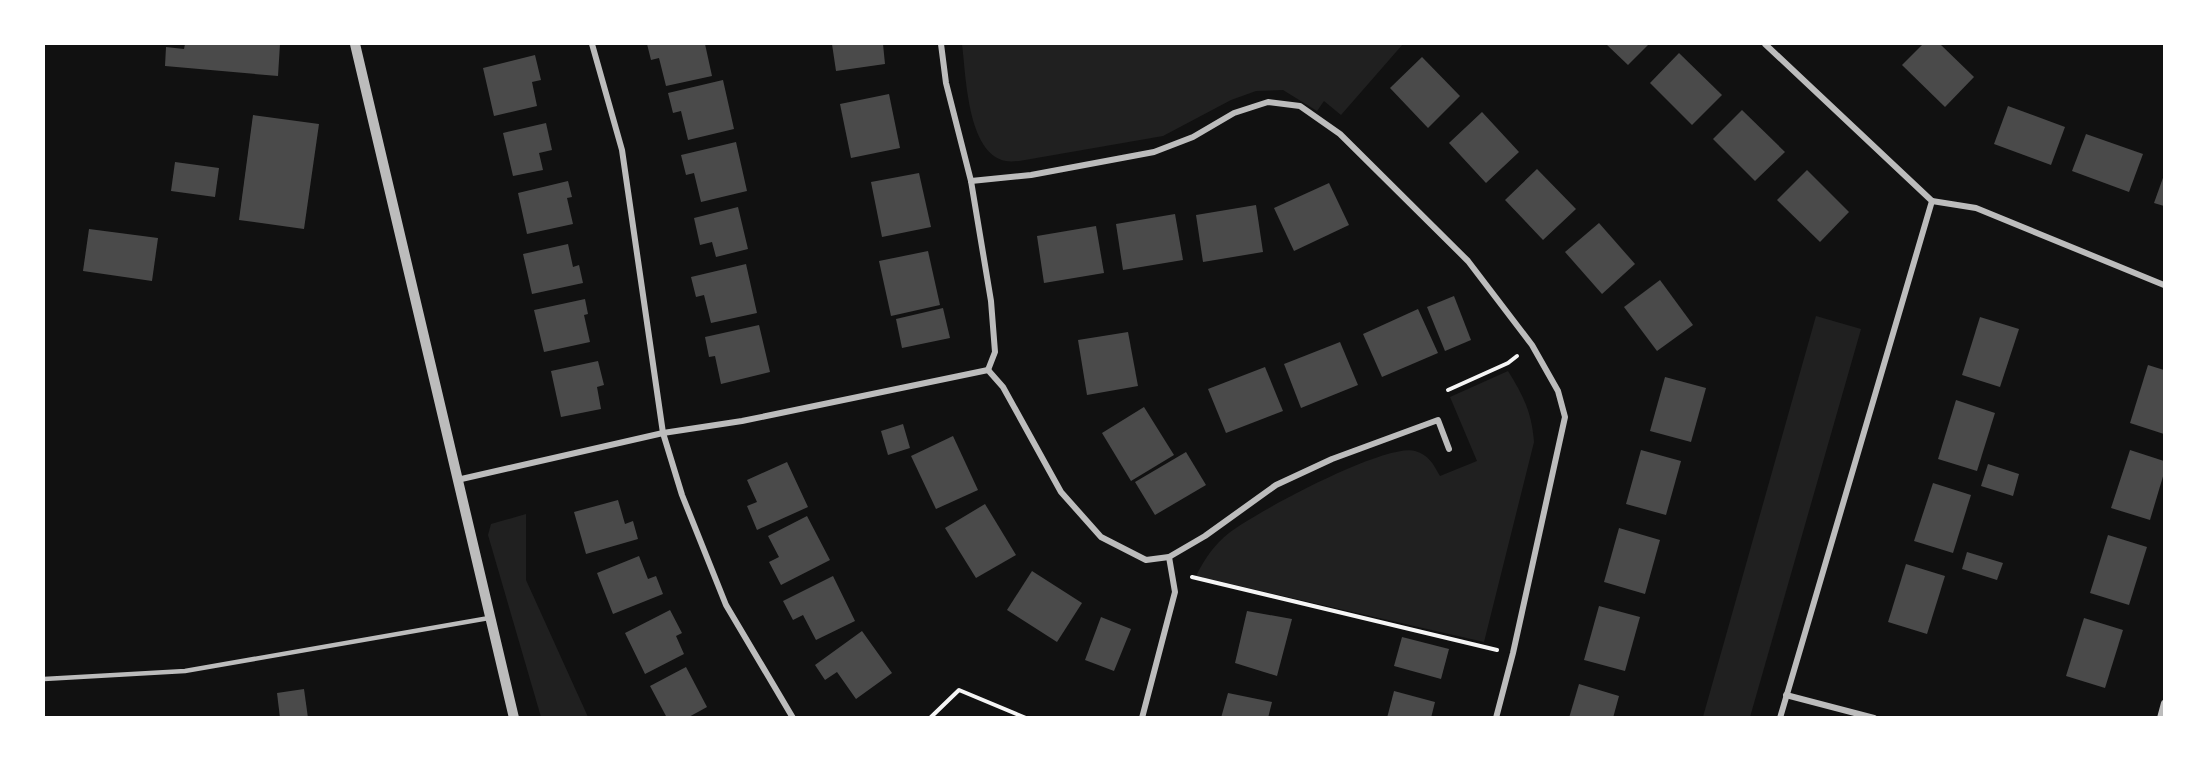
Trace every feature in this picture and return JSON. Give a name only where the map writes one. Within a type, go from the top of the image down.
[{"type":"street","points":[[355,44],[514,717]]},
{"type":"street","points":[[592,44],[622,150],[663,433],[682,495],[726,605],[793,717]]},
{"type":"street","points":[[941,44],[946,82],[971,181],[991,301],[995,352],[988,370]]},
{"type":"street","points":[[1765,44],[1932,201],[1976,208],[2164,285]]},
{"type":"street","points":[[971,181],[1031,175],[1154,152],[1193,137],[1234,113],[1268,102],[1300,106],[1340,134],[1468,261],[1532,345],[1558,391],[1565,417],[1513,653],[1496,717]]},
{"type":"street","points":[[1780,717],[1932,201]]},
{"type":"street","points":[[457,480],[663,433],[742,421],[988,370]]},
{"type":"street","points":[[988,370],[1003,387],[1061,492],[1101,537],[1146,560],[1169,557],[1205,536],[1276,485],[1332,459],[1438,420],[1449,449]]},
{"type":"street","points":[[1142,717],[1174,592],[1169,557]]},
{"type":"street","points":[[1786,695],[1874,717]]},
{"type":"street","points":[[2160,717],[2164,703]]},
{"type":"lane","points":[[44,679],[184,671],[489,618]]},
{"type":"path","points":[[1448,390],[1508,363],[1532,345]]},
{"type":"path","points":[[1169,557],[1194,579],[1513,653]]},
{"type":"path","points":[[930,717],[959,690],[1026,717]]},
{"type":"shaded area","points":[[962,44],[1403,44],[1341,115],[1324,101],[1317,111],[1283,90],[1256,91],[1231,100],[1163,136],[1025,160],[1006,161],[993,155],[983,144],[976,129],[967,92]]},
{"type":"shaded area","points":[[1816,316],[1861,329],[1750,717],[1703,717]]},
{"type":"shaded area","points":[[1508,371],[1526,405],[1534,442],[1484,642],[1196,576],[1210,552],[1229,533],[1265,510],[1350,468],[1400,451],[1415,451],[1424,455],[1440,476],[1477,461],[1450,397]]},
{"type":"shaded area","points":[[526,514],[526,580],[588,717],[541,717],[488,535],[491,524]]},
{"type":"building","points":[[185,44],[280,44],[278,76],[165,66],[166,47],[184,49]]},
{"type":"building","points":[[647,44],[705,44],[712,76],[666,86],[659,58],[651,60]]},
{"type":"building","points":[[832,44],[883,44],[885,64],[836,71]]},
{"type":"building","points":[[1606,44],[1649,44],[1628,65]]},
{"type":"building","points":[[1923,44],[1940,44],[1974,77],[1945,107],[1902,65]]},
{"type":"building","points":[[1679,53],[1722,95],[1692,125],[1650,83]]},
{"type":"building","points":[[535,55],[541,80],[532,82],[537,106],[494,116],[483,68]]},
{"type":"building","points":[[1422,57],[1460,96],[1428,128],[1390,88]]},
{"type":"building","points":[[723,80],[734,129],[688,140],[681,111],[673,113],[668,93]]},
{"type":"building","points":[[889,94],[900,148],[851,158],[840,104]]},
{"type":"building","points":[[2008,106],[2065,127],[2051,165],[1994,144]]},
{"type":"building","points":[[1742,110],[1785,152],[1755,181],[1713,139]]},
{"type":"building","points":[[1482,112],[1519,152],[1486,183],[1449,143]]},
{"type":"building","points":[[253,115],[319,124],[304,229],[239,220]]},
{"type":"building","points":[[546,123],[552,150],[539,153],[543,170],[513,176],[503,133]]},
{"type":"building","points":[[2086,134],[2143,154],[2129,192],[2072,171]]},
{"type":"building","points":[[736,142],[747,191],[701,202],[694,173],[686,175],[681,155]]},
{"type":"building","points":[[175,162],[219,168],[215,197],[171,191]]},
{"type":"building","points":[[1537,169],[1576,209],[1543,240],[1505,200]]},
{"type":"building","points":[[1807,170],[1849,212],[1820,242],[1777,200]]},
{"type":"building","points":[[919,173],[931,227],[882,237],[871,182]]},
{"type":"building","points":[[2164,175],[2164,206],[2154,203]]},
{"type":"building","points":[[568,181],[572,197],[567,198],[573,224],[527,234],[518,193]]},
{"type":"building","points":[[1329,183],[1349,225],[1294,251],[1274,208]]},
{"type":"building","points":[[1256,205],[1263,252],[1203,262],[1196,215]]},
{"type":"building","points":[[738,207],[748,249],[716,257],[712,242],[700,245],[694,218]]},
{"type":"building","points":[[1175,214],[1183,260],[1123,270],[1116,224]]},
{"type":"building","points":[[1599,223],[1635,264],[1602,294],[1565,252]]},
{"type":"building","points":[[1096,226],[1104,273],[1044,283],[1037,236]]},
{"type":"building","points":[[89,229],[158,238],[152,281],[83,271]]},
{"type":"building","points":[[568,244],[573,267],[579,265],[583,283],[532,294],[523,254]]},
{"type":"building","points":[[928,251],[940,305],[891,316],[879,261]]},
{"type":"building","points":[[746,264],[757,313],[711,323],[704,295],[696,297],[691,277]]},
{"type":"building","points":[[1660,280],[1693,325],[1657,351],[1624,307]]},
{"type":"building","points":[[1454,296],[1471,340],[1445,351],[1427,307]]},
{"type":"building","points":[[585,299],[588,314],[584,315],[590,342],[544,352],[534,310]]},
{"type":"building","points":[[943,308],[950,338],[902,348],[896,319]]},
{"type":"building","points":[[1418,309],[1438,353],[1382,377],[1363,334]]},
{"type":"building","points":[[1980,317],[2019,329],[2000,387],[1962,375]]},
{"type":"building","points":[[759,325],[770,372],[721,384],[715,356],[709,357],[705,337]]},
{"type":"building","points":[[1128,332],[1138,386],[1087,395],[1078,340]]},
{"type":"building","points":[[1340,342],[1358,385],[1301,408],[1284,364]]},
{"type":"building","points":[[598,361],[604,385],[597,387],[601,409],[561,417],[551,371]]},
{"type":"building","points":[[2148,365],[2164,370],[2164,434],[2130,423]]},
{"type":"building","points":[[1265,367],[1283,411],[1226,433],[1208,389]]},
{"type":"building","points":[[1665,377],[1706,388],[1691,442],[1650,431]]},
{"type":"building","points":[[1956,400],[1995,413],[1977,471],[1938,459]]},
{"type":"building","points":[[1144,407],[1174,455],[1131,481],[1102,433]]},
{"type":"building","points":[[903,424],[910,448],[888,455],[881,431]]},
{"type":"building","points":[[953,436],[978,490],[936,509],[911,456]]},
{"type":"building","points":[[1641,450],[1681,461],[1666,515],[1626,504]]},
{"type":"building","points":[[2130,450],[2164,461],[2164,473],[2150,520],[2111,508]]},
{"type":"building","points":[[1186,452],[1206,485],[1155,515],[1135,482]]},
{"type":"building","points":[[787,462],[808,507],[757,530],[747,506],[757,502],[747,480]]},
{"type":"building","points":[[1988,464],[2019,474],[2013,496],[1981,486]]},
{"type":"building","points":[[1933,483],[1971,495],[1953,553],[1914,541]]},
{"type":"building","points":[[618,500],[625,524],[633,521],[638,539],[586,554],[574,512]]},
{"type":"building","points":[[985,504],[1016,555],[976,578],[945,528]]},
{"type":"building","points":[[807,516],[830,560],[781,585],[769,562],[779,557],[768,536]]},
{"type":"building","points":[[1619,528],[1660,540],[1645,594],[1604,582]]},
{"type":"building","points":[[2108,535],[2147,547],[2129,605],[2090,593]]},
{"type":"building","points":[[1967,552],[2003,563],[1997,580],[1962,569]]},
{"type":"building","points":[[639,556],[648,579],[656,576],[663,594],[613,614],[597,573]]},
{"type":"building","points":[[1906,564],[1945,576],[1927,634],[1888,622]]},
{"type":"building","points":[[1032,571],[1082,603],[1057,642],[1007,610]]},
{"type":"building","points":[[833,576],[855,621],[816,640],[803,615],[793,620],[783,601]]},
{"type":"building","points":[[1599,606],[1640,617],[1625,671],[1584,660]]},
{"type":"building","points":[[670,610],[682,633],[676,636],[684,654],[645,674],[625,633]]},
{"type":"building","points":[[1247,611],[1292,619],[1277,676],[1235,663]]},
{"type":"building","points":[[1101,617],[1131,629],[1114,671],[1085,660]]},
{"type":"building","points":[[2084,618],[2123,630],[2105,688],[2066,676]]},
{"type":"building","points":[[862,631],[892,673],[856,699],[837,672],[825,680],[815,665]]},
{"type":"building","points":[[1402,637],[1449,649],[1441,679],[1394,666]]},
{"type":"building","points":[[686,667],[707,707],[687,718],[667,718],[650,686]]},
{"type":"building","points":[[1579,684],[1619,696],[1613,718],[1569,718]]},
{"type":"building","points":[[304,689],[308,718],[280,718],[277,693]]},
{"type":"building","points":[[1394,691],[1435,702],[1431,718],[1387,718]]},
{"type":"building","points":[[1228,693],[1272,702],[1268,718],[1221,718]]}]
